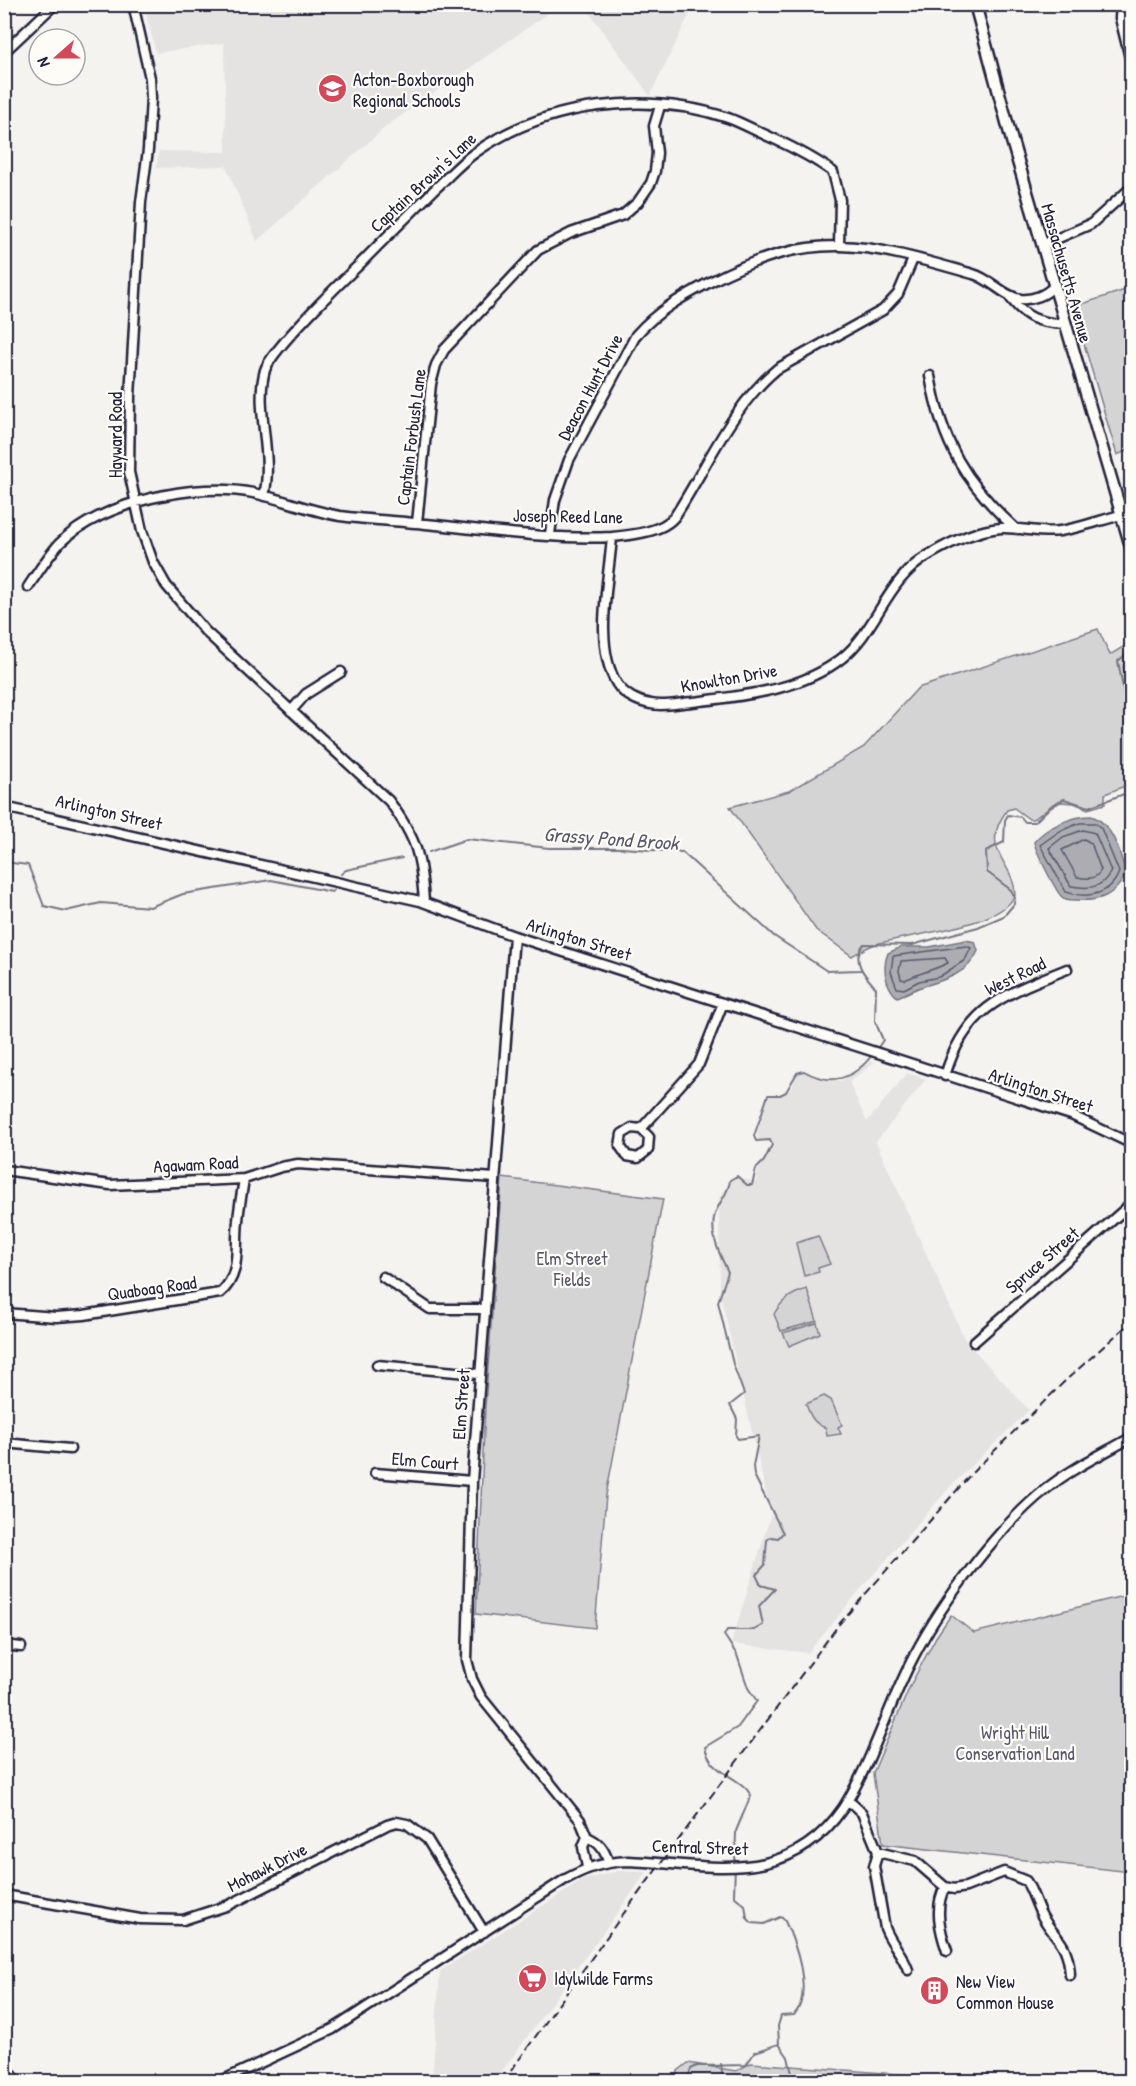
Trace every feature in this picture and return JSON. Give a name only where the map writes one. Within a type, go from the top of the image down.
[{"type":"main road","name":"Massachusetts Avenue","points":[[975,4],[1131,550]]},
{"type":"street","points":[[4,52],[55,4]]},
{"type":"street","name":"Hayward Road","points":[[133,4],[150,78],[151,98],[148,150],[141,202],[130,397],[129,472],[134,502],[153,562],[179,603],[214,641],[378,789],[410,829],[421,865],[424,902]]},
{"type":"street","points":[[1121,4],[1120,18],[1131,66]]},
{"type":"street","name":"Captain Brown's Lane","points":[[264,496],[268,482],[268,447],[262,388],[266,368],[284,343],[341,282],[421,203],[474,153],[519,129],[575,110],[604,105],[672,106],[729,118],[812,157],[833,171],[840,200],[839,245]]},
{"type":"street","name":"Captain Forbush Lane","points":[[417,523],[431,384],[436,365],[444,350],[538,250],[571,233],[623,215],[638,202],[651,183],[655,171],[657,153],[654,126],[660,106]]},
{"type":"street","points":[[1042,245],[1091,224],[1131,187]]},
{"type":"street","name":"Deacon Hunt Drive","points":[[550,534],[555,500],[569,460],[626,350],[651,317],[690,292],[754,261],[805,246],[861,246],[975,274],[997,285],[1024,314],[1035,321],[1065,324]]},
{"type":"street","name":"Joseph Reed Lane","points":[[28,587],[60,544],[76,530],[134,502],[165,495],[239,491],[264,496],[309,511],[550,534],[612,537],[670,523],[726,429],[763,380],[777,369],[883,310],[898,294],[914,259]]},
{"type":"street","points":[[1009,296],[1022,299],[1041,296],[1054,286]]},
{"type":"street","points":[[930,376],[940,422],[957,461],[1017,529]]},
{"type":"street","name":"Knowlton Drive","points":[[612,537],[605,618],[606,659],[617,684],[625,693],[652,705],[759,693],[783,687],[835,663],[853,646],[898,580],[909,568],[928,555],[969,537],[1001,528],[1060,531],[1121,515]]},
{"type":"street","points":[[291,711],[306,694],[341,672]]},
{"type":"street","name":"Arlington Street","points":[[4,807],[332,879],[424,902],[514,936],[1071,1115],[1131,1144]]},
{"type":"street","name":"Elm Street","points":[[514,936],[472,1481],[467,1641],[470,1673],[486,1703],[574,1811],[587,1837],[596,1841],[605,1851],[608,1862]]},
{"type":"street","name":"West Road","points":[[945,1076],[957,1041],[966,1026],[982,1011],[1001,999],[1067,969]]},
{"type":"street","points":[[641,1129],[699,1064],[723,1003]]},
{"type":"street","name":"Agawam Road","points":[[4,1170],[110,1185],[244,1179],[298,1164],[495,1178]]},
{"type":"street","name":"Quaboag Road","points":[[4,1313],[75,1316],[220,1293],[231,1280],[236,1264],[238,1221],[244,1179]]},
{"type":"street","name":"Spruce Street","points":[[974,1342],[1131,1203]]},
{"type":"street","points":[[383,1276],[428,1309],[485,1309]]},
{"type":"street","points":[[377,1365],[479,1374]]},
{"type":"street","name":"Central Street","points":[[219,2082],[333,2029],[587,1868],[608,1862],[743,1868],[771,1863],[795,1854],[826,1830],[848,1800],[914,1655],[931,1627],[983,1556],[1015,1518],[1046,1489],[1131,1437]]},
{"type":"street","points":[[4,1443],[70,1449]]},
{"type":"street","name":"Elm Court","points":[[375,1473],[472,1481]]},
{"type":"street","points":[[4,1645],[21,1647]]},
{"type":"street","points":[[848,1800],[862,1813],[878,1852],[874,1866],[885,1928],[889,1938],[903,1956],[908,1971]]},
{"type":"street","name":"Mohawk Drive","points":[[4,1895],[140,1919],[183,1920],[214,1911],[369,1833],[398,1822],[416,1828],[427,1839],[484,1932]]},
{"type":"street","name":"Elm Street","points":[[587,1837],[583,1847],[587,1868]]},
{"type":"street","points":[[878,1852],[915,1862],[945,1887],[966,1887],[1004,1872],[1026,1881],[1043,1918],[1062,1941],[1069,1962],[1070,1975]]},
{"type":"street","points":[[945,1887],[939,1904],[939,1923],[947,1951]]},
{"type":"street","points":[[4,2063],[17,2082]]},
{"type":"shaded area","name":"Acton-Boxborough Regional Schools","points":[[144,5],[560,5],[388,125],[257,241],[226,166],[156,168],[159,151],[226,152],[224,43],[156,53]]},
{"type":"shaded area","points":[[584,5],[694,5],[650,96]]},
{"type":"shaded area","points":[[871,1061],[875,1062],[849,1082],[867,1122],[907,1073],[926,1079],[876,1142],[965,1340],[1029,1410],[950,1487],[808,1653],[731,1644],[771,1514],[720,1293],[719,1198],[733,1178],[756,1181],[758,1170],[775,1144],[758,1139],[757,1133],[766,1100],[771,1095],[785,1094],[792,1088],[797,1071],[841,1081]]},
{"type":"shaded area","points":[[618,1871],[647,1872],[495,2081],[432,2081],[440,1971],[583,1880]]},
{"type":"green space","points":[[1131,288],[1131,449],[1117,455],[1073,307]]},
{"type":"green space","points":[[1098,629],[1110,655],[1131,642],[1131,657],[1127,658],[1123,667],[1131,686],[1131,786],[1127,785],[1105,794],[1105,804],[1088,809],[1074,803],[1060,802],[1033,819],[1029,819],[1014,808],[1007,810],[999,824],[996,846],[1010,873],[1015,895],[1006,906],[991,915],[951,928],[873,945],[852,956],[816,930],[730,807],[789,791],[864,747],[918,688]]},
{"type":"green space","name":"Elm Street Fields","points":[[502,1178],[663,1199],[606,1495],[595,1628],[476,1614],[485,1407]]},
{"type":"green space","points":[[818,1236],[830,1264],[818,1268],[819,1272],[804,1276],[796,1243]]},
{"type":"green space","points":[[807,1289],[817,1321],[781,1331],[774,1314],[788,1298]]},
{"type":"green space","points":[[817,1323],[820,1333],[789,1346],[783,1333]]},
{"type":"green space","points":[[824,1396],[831,1400],[842,1425],[838,1427],[841,1434],[827,1436],[826,1428],[815,1422],[809,1412],[806,1404]]},
{"type":"green space","name":"Wright Hill Conservation Land","points":[[1131,1594],[1131,1872],[883,1844],[873,1773],[911,1684],[936,1637],[951,1615],[974,1633]]},
{"type":"green space","points":[[688,2063],[736,2071],[751,2063],[990,2081],[676,2081],[678,2071]]},
{"type":"water","points":[[1091,816],[1105,825],[1115,840],[1126,874],[1117,888],[1105,896],[1092,900],[1066,899],[1055,887],[1034,842],[1060,823]]},
{"type":"water","points":[[966,940],[975,942],[978,951],[969,965],[948,978],[897,997],[893,993],[886,976],[885,964],[888,953],[901,947],[929,947]]},
{"type":"waterway","points":[[1132,650],[1118,661],[1132,737]]},
{"type":"waterway","points":[[877,1049],[883,1040],[875,1021],[876,988],[864,973],[858,956],[864,944],[912,945],[978,927],[1004,916],[1014,904],[1015,898],[1011,890],[987,872],[986,851],[1004,842],[1005,820],[1008,815],[1021,817],[1025,822],[1035,822],[1052,805],[1064,799],[1089,807],[1132,791]]},
{"type":"waterway","name":"Grassy Pond Brook","points":[[429,852],[467,839],[549,848],[621,848],[682,852],[774,936],[827,971],[861,970]]},
{"type":"waterway","name":"Grassy Pond Brook","points":[[341,874],[346,870],[402,858]]},
{"type":"waterway","name":"Grassy Pond Brook","points":[[4,862],[28,865],[44,906],[66,911],[101,903],[150,907],[183,894],[271,880],[332,892],[334,890]]},
{"type":"waterway","points":[[686,2082],[691,2069],[697,2066],[746,2065],[755,2052],[779,2044],[778,2026],[781,2016],[794,2015],[800,2006],[803,1981],[801,1967],[784,1919],[780,1917],[764,1924],[752,1923],[747,1918],[745,1905],[734,1896],[736,1831],[751,1795],[746,1788],[713,1763],[705,1747],[738,1727],[757,1701],[748,1688],[737,1655],[724,1635],[727,1630],[754,1630],[763,1625],[759,1606],[775,1589],[761,1585],[756,1575],[765,1565],[767,1540],[771,1537],[778,1538],[783,1533],[754,1475],[753,1466],[759,1436],[738,1439],[736,1436],[737,1419],[730,1405],[744,1394],[733,1364],[718,1302],[728,1272],[715,1241],[714,1217],[727,1192],[730,1180],[737,1176],[747,1185],[752,1185],[756,1169],[764,1161],[772,1145],[770,1140],[756,1141],[754,1136],[768,1095],[780,1095],[786,1092],[797,1073],[804,1071],[824,1079],[850,1075],[866,1063],[873,1054]]},
{"type":"waterway","points":[[779,2044],[788,2057],[794,2082]]},
{"type":"waterway","points":[[721,2064],[723,2082]]},
{"type":"railway","points":[[503,2082],[621,1917],[840,1623],[972,1473],[1064,1382],[1132,1321]]},
{"type":"place","name":"Acton-Boxborough Regional Schools","points":[[332,89]]},
{"type":"place","name":"Idylwilde Farms","points":[[533,1978]]},
{"type":"place","name":"New View Common House","points":[[935,1991]]}]
